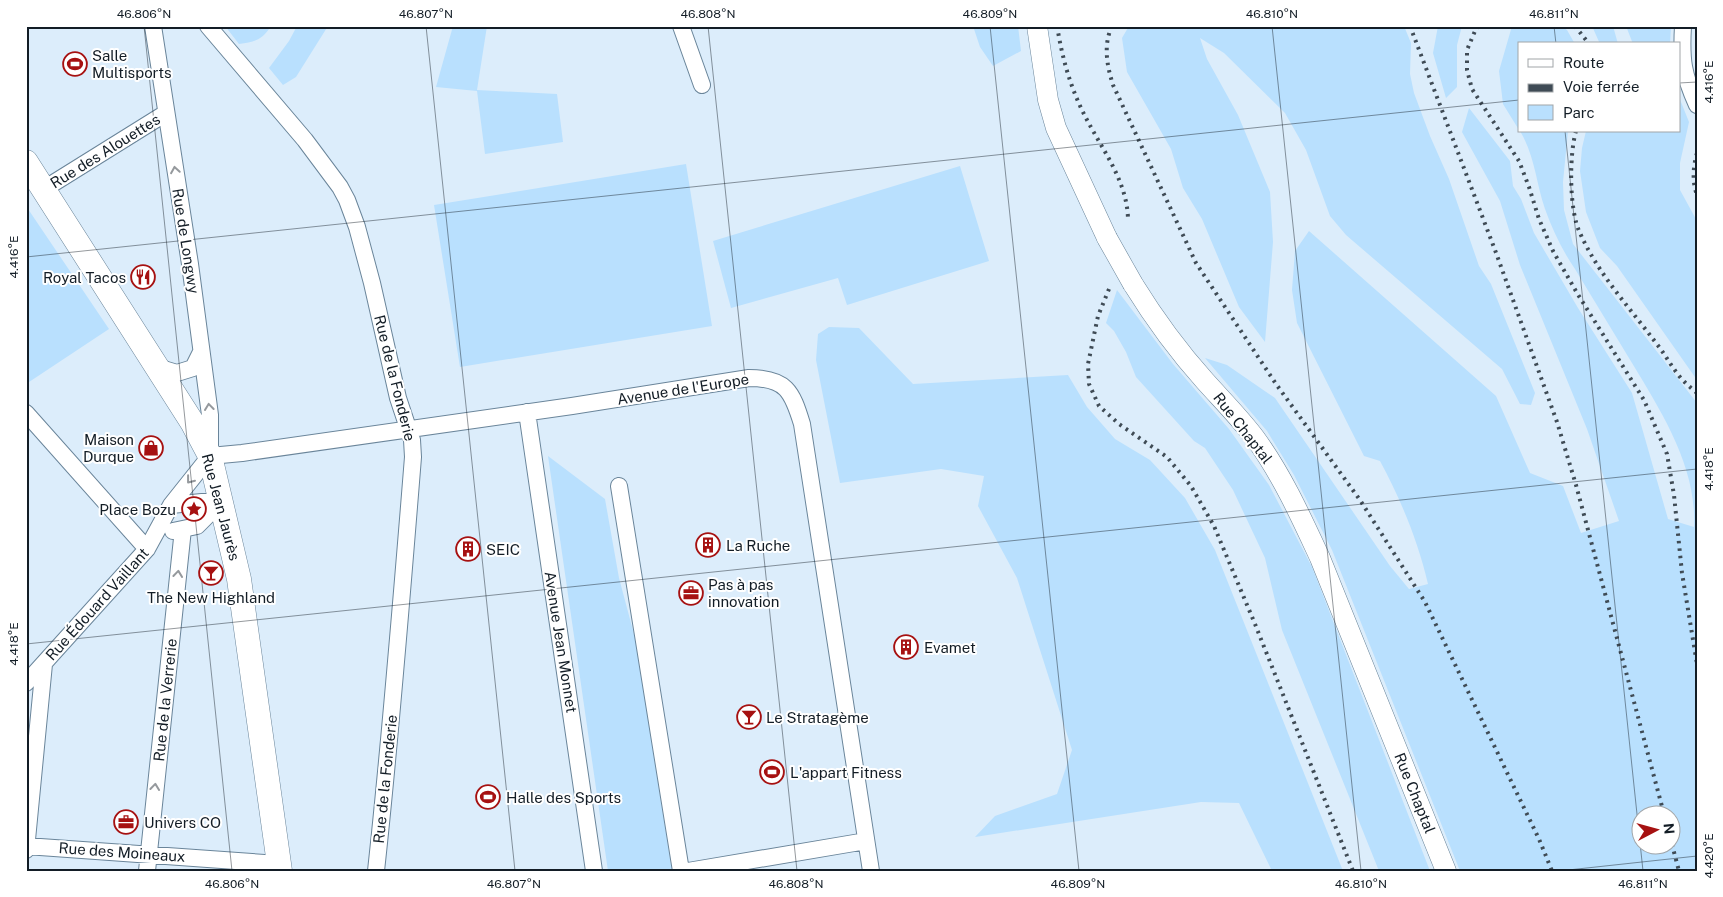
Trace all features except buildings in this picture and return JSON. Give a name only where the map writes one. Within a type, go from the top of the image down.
[{"type":"main road","name":"Rue Jean Jaurès","points":[[26,162],[192,422],[210,456],[230,534],[249,638],[279,867]]},
{"type":"street","name":"Rue de Longwy","points":[[153,26],[190,264],[210,414],[210,456]]},
{"type":"street","name":"Rue de la Fonderie","points":[[208,26],[305,140],[340,187],[347,200],[357,227],[372,283],[398,398],[412,440],[413,457],[386,776],[376,871]]},
{"type":"street","points":[[681,26],[702,85]]},
{"type":"street","name":"Rue Chaptal","points":[[1037,26],[1048,100],[1056,128],[1107,238],[1132,284],[1152,315],[1175,345],[1256,439],[1298,509],[1320,558],[1446,871]]},
{"type":"street","points":[[1683,26],[1682,53],[1684,74],[1697,105]]},
{"type":"street","name":"Rue des Alouettes","points":[[44,189],[166,113]]},
{"type":"street","points":[[157,367],[177,373],[193,368],[201,352]]},
{"type":"street","name":"Avenue de l'Europe","points":[[210,456],[527,412],[749,378],[775,380],[784,386],[797,407],[802,424],[871,871]]},
{"type":"street","name":"Avenue Jean Monnet","points":[[527,412],[594,871]]},
{"type":"street","points":[[26,413],[151,543],[171,505],[210,456]]},
{"type":"street","points":[[619,486],[681,871]]},
{"type":"street","points":[[171,505],[221,502]]},
{"type":"street","points":[[190,527],[221,502]]},
{"type":"street","points":[[190,527],[230,534]]},
{"type":"street","name":"Rue Édouard Vaillant","points":[[26,683],[151,543],[190,527]]},
{"type":"street","name":"Rue de la Verrerie","points":[[147,871],[190,527]]},
{"type":"street","points":[[26,850],[44,664]]},
{"type":"street","points":[[688,871],[866,841]]},
{"type":"street","name":"Rue des Moineaux","points":[[26,846],[148,854],[279,867]]},
{"type":"green space","points":[[225,26],[271,26],[258,40],[239,44]]},
{"type":"green space","points":[[297,26],[328,26],[296,77],[283,85],[269,68],[289,41]]},
{"type":"green space","points":[[453,26],[487,26],[477,90],[557,94],[563,142],[485,154],[477,91],[436,87]]},
{"type":"green space","points":[[973,26],[1018,26],[1021,51],[993,66],[980,47]]},
{"type":"green space","points":[[1129,26],[1404,26],[1411,43],[1410,74],[1414,93],[1449,179],[1479,266],[1491,284],[1535,393],[1531,405],[1520,404],[1502,369],[1346,235],[1330,216],[1306,150],[1285,113],[1224,53],[1200,38],[1207,59],[1238,115],[1270,192],[1273,242],[1265,342],[1239,307],[1202,219],[1183,188],[1171,149],[1127,72],[1122,38]]},
{"type":"green space","points":[[1438,26],[1462,26],[1457,45],[1457,87],[1446,98],[1433,53]]},
{"type":"green space","points":[[1512,26],[1561,26],[1567,30],[1574,42],[1518,42],[1518,128],[1503,104],[1499,71]]},
{"type":"green space","points":[[1592,26],[1613,26],[1617,42],[1599,42]]},
{"type":"green space","points":[[1626,26],[1671,26],[1670,42],[1632,42]]},
{"type":"green space","points":[[1680,100],[1689,122],[1680,163],[1680,190],[1697,221],[1697,380],[1617,266],[1600,248],[1586,212],[1580,171],[1586,132],[1680,132]]},
{"type":"green space","points":[[1469,108],[1510,161],[1513,186],[1521,199],[1534,233],[1578,308],[1632,393],[1668,519],[1694,527],[1690,483],[1675,441],[1655,401],[1558,240],[1545,209],[1529,150],[1521,132],[1568,132],[1563,182],[1564,210],[1573,244],[1697,403],[1697,871],[1460,871],[1332,550],[1294,475],[1267,431],[1205,358],[1227,365],[1275,398],[1390,566],[1409,589],[1428,584],[1414,536],[1388,476],[1380,461],[1364,456],[1297,323],[1292,290],[1295,251],[1309,231],[1496,396],[1530,473],[1563,486],[1581,533],[1619,521],[1587,429],[1520,265],[1500,201],[1462,132]]},
{"type":"green space","points":[[686,164],[712,326],[460,367],[434,205]]},
{"type":"green space","points":[[960,166],[989,261],[847,305],[838,278],[731,308],[713,241]]},
{"type":"green space","points":[[26,206],[109,329],[26,384]]},
{"type":"green space","points":[[1117,290],[1173,364],[1229,429],[1269,485],[1312,567],[1430,871],[1379,871],[1282,630],[1265,558],[1233,490],[1205,448],[1194,441],[1136,377],[1126,352],[1114,331],[1106,323]]},
{"type":"green space","points":[[829,327],[859,328],[913,384],[1068,375],[1087,407],[1115,439],[1150,460],[1185,498],[1215,550],[1343,871],[1272,871],[1239,803],[1201,802],[975,837],[995,816],[1057,794],[1072,750],[1017,578],[978,506],[984,476],[941,469],[840,483],[816,360],[818,334]]},
{"type":"green space","points":[[548,456],[605,499],[619,578],[635,638],[672,871],[608,871]]},
{"type":"railway","points":[[1057,26],[1073,90],[1123,190],[1128,219]]},
{"type":"railway","points":[[1112,26],[1109,33],[1107,56],[1113,85],[1196,263],[1276,384],[1360,500],[1425,602],[1539,839],[1552,871]]},
{"type":"railway","points":[[1410,26],[1495,250],[1557,422],[1576,485],[1661,804]]},
{"type":"railway","points":[[1479,26],[1467,50],[1467,70],[1472,89],[1519,161],[1539,219],[1553,251],[1644,400],[1667,454],[1674,495],[1682,573],[1697,664]]},
{"type":"railway","points":[[1575,26],[1586,42]]},
{"type":"railway","points":[[1576,132],[1572,154],[1571,183],[1576,223],[1580,233],[1596,263],[1615,290],[1680,377],[1697,393]]},
{"type":"railway","points":[[1697,153],[1694,174],[1694,185],[1697,195]]},
{"type":"railway","points":[[1109,289],[1098,316],[1088,364],[1089,384],[1099,406],[1119,424],[1167,457],[1191,486],[1214,526],[1353,871]]},
{"type":"railway","points":[[1674,854],[1679,871]]},
{"type":"place","name":"Salle Multisports","points":[[75,64]]},
{"type":"place","name":"Royal Tacos","points":[[143,277]]},
{"type":"place","name":"Maison Durque","points":[[151,448]]},
{"type":"place","name":"Place Bozu","points":[[194,509]]},
{"type":"place","name":"La Ruche","points":[[708,545]]},
{"type":"place","name":"SEIC","points":[[468,549]]},
{"type":"place","name":"The New Highland","points":[[211,573]]},
{"type":"place","name":"Pas à pas innovation","points":[[691,593]]},
{"type":"place","name":"Evamet","points":[[906,647]]},
{"type":"place","name":"Le Stratagème","points":[[749,717]]},
{"type":"place","name":"L'appart Fitness","points":[[772,772]]},
{"type":"place","name":"Halle des Sports","points":[[488,797]]},
{"type":"place","name":"Univers CO","points":[[126,822]]}]
